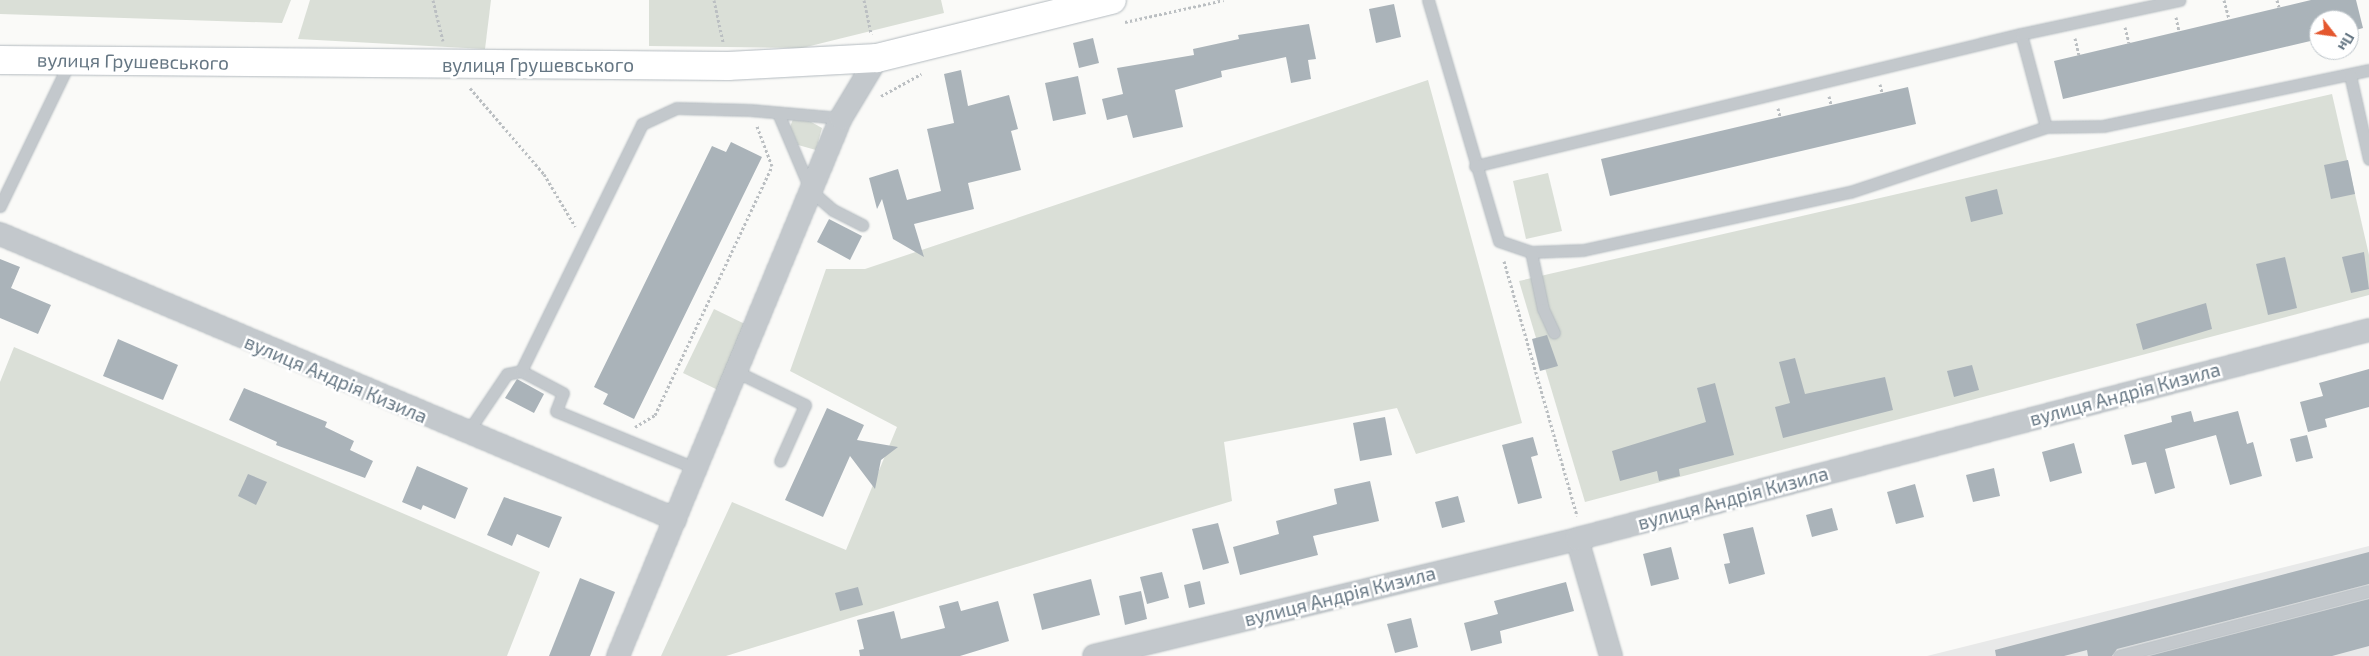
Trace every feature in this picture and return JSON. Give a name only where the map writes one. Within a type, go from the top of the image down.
[{"type":"main road","name":"вулиця Грушевського","points":[[0,60],[728,66],[877,58],[1069,3],[1112,0]]},
{"type":"street","points":[[618,656],[841,118],[877,58]]},
{"type":"street","name":"вулиця Андрія Кизила","points":[[0,234],[674,519]]},
{"type":"street","name":"вулиця Андрія Кизила","points":[[1094,656],[1577,539],[2369,330]]},
{"type":"street","points":[[1577,539],[1611,656]]},
{"type":"lane","points":[[1428,0],[1475,166],[1499,241],[1530,252],[1583,250],[1850,192],[2046,127],[2102,126],[2350,76],[2369,70]]},
{"type":"lane","points":[[1475,166],[2021,34],[2179,0]]},
{"type":"lane","points":[[2021,34],[2046,127]]},
{"type":"lane","points":[[0,206],[70,61]]},
{"type":"lane","points":[[2350,76],[2369,159]]},
{"type":"lane","points":[[521,370],[642,124],[677,108],[750,110],[841,118]]},
{"type":"lane","points":[[778,113],[812,191],[833,210],[862,225]]},
{"type":"lane","points":[[1530,252],[1543,308],[1554,333]]},
{"type":"lane","points":[[468,433],[507,374],[521,370],[563,393],[556,411],[695,468]]},
{"type":"lane","points":[[735,371],[805,405],[780,461]]},
{"type":"lane","points":[[2119,656],[2369,591]]},
{"type":"path","points":[[432,0],[450,65],[544,174],[584,240]]},
{"type":"path","points":[[714,0],[728,66]]},
{"type":"path","points":[[864,0],[877,58]]},
{"type":"path","points":[[2224,0],[2229,20]]},
{"type":"path","points":[[2277,0],[2279,8]]},
{"type":"path","points":[[620,437],[655,415],[772,166],[750,110]]},
{"type":"path","points":[[1499,241],[1572,507],[1577,515],[1577,539]]},
{"type":"shaded area","points":[[0,0],[291,0],[282,23],[0,14]]},
{"type":"shaded area","points":[[310,0],[491,0],[485,49],[298,39]]},
{"type":"shaded area","points":[[649,0],[941,0],[944,13],[802,48],[649,46]]},
{"type":"shaded area","points":[[1428,80],[1522,423],[1416,454],[1397,408],[1224,442],[1232,501],[726,656],[661,656],[732,502],[846,550],[897,427],[790,371],[826,269],[865,269]]},
{"type":"shaded area","points":[[2332,94],[2369,255],[2369,295],[1585,502],[1519,281]]},
{"type":"shaded area","points":[[804,118],[822,128],[816,150],[798,145],[790,127],[793,119]]},
{"type":"shaded area","points":[[1548,173],[1562,231],[1526,239],[1513,181]]},
{"type":"shaded area","points":[[714,309],[749,326],[718,390],[683,373]]},
{"type":"shaded area","points":[[14,347],[540,572],[507,656],[0,656],[0,382]]},
{"type":"shaded area","points":[[2369,546],[2369,656],[1927,656]]},
{"type":"building","points":[[2311,0],[2356,0],[2358,10],[2309,10],[2309,41],[2063,99],[2054,61]]},
{"type":"building","points":[[1394,4],[1401,37],[1376,43],[1369,9]]},
{"type":"building","points":[[2359,12],[2363,28],[2359,29]]},
{"type":"building","points":[[1309,24],[1316,59],[1308,60],[1311,79],[1291,83],[1286,57],[1221,71],[1222,77],[1175,90],[1183,127],[1133,138],[1127,115],[1107,120],[1102,99],[1123,94],[1117,68],[1194,55],[1193,49],[1239,39],[1238,35]]},
{"type":"building","points":[[1093,38],[1099,63],[1079,68],[1073,43]]},
{"type":"building","points":[[961,70],[968,106],[1009,95],[1018,129],[1011,131],[1021,170],[968,183],[974,209],[914,224],[924,257],[893,239],[882,199],[877,209],[869,178],[898,169],[907,200],[941,191],[927,129],[954,123],[944,74]]},
{"type":"building","points":[[1078,76],[1086,114],[1053,121],[1045,83]]},
{"type":"building","points":[[1908,87],[1916,124],[1610,196],[1601,159]]},
{"type":"building","points":[[731,142],[762,157],[634,419],[603,404],[608,394],[594,387],[712,146],[726,152]]},
{"type":"building","points":[[2348,160],[2355,194],[2331,199],[2324,165]]},
{"type":"building","points":[[1997,189],[2003,214],[1971,222],[1965,197]]},
{"type":"building","points":[[829,219],[862,236],[850,260],[817,242]]},
{"type":"building","points":[[2364,252],[2369,289],[2351,293],[2342,257]]},
{"type":"building","points":[[2285,257],[2297,308],[2268,315],[2256,264]]},
{"type":"building","points":[[0,259],[20,267],[11,288],[51,305],[38,334],[0,318]]},
{"type":"building","points":[[2206,303],[2212,329],[2143,350],[2136,324]]},
{"type":"building","points":[[1547,335],[1558,366],[1540,371],[1532,339]]},
{"type":"building","points":[[118,339],[178,365],[163,400],[103,376]]},
{"type":"building","points":[[1795,358],[1805,394],[1885,377],[1893,410],[1783,438],[1775,407],[1790,403],[1779,362]]},
{"type":"building","points":[[1972,365],[1979,390],[1954,397],[1947,371]]},
{"type":"building","points":[[2369,369],[2369,407],[2325,419],[2327,427],[2308,432],[2300,402],[2323,396],[2319,383]]},
{"type":"building","points":[[517,379],[544,394],[534,413],[505,398]]},
{"type":"building","points":[[1715,383],[1734,455],[1679,469],[1680,476],[1659,481],[1657,471],[1620,481],[1612,451],[1706,422],[1697,388]]},
{"type":"building","points":[[244,388],[327,422],[325,427],[354,441],[350,450],[373,461],[365,478],[276,445],[277,442],[229,420]]},
{"type":"building","points":[[827,408],[864,425],[857,440],[898,447],[881,460],[875,489],[850,456],[823,517],[785,500]]},
{"type":"building","points":[[2191,411],[2194,422],[2238,411],[2247,444],[2253,442],[2262,476],[2230,485],[2216,435],[2165,449],[2175,488],[2155,494],[2146,462],[2132,465],[2124,435],[2172,422],[2171,416]]},
{"type":"building","points":[[1385,417],[1392,455],[1360,461],[1353,423]]},
{"type":"building","points":[[2307,435],[2313,458],[2296,462],[2290,439]]},
{"type":"building","points":[[1533,437],[1538,455],[1531,457],[1542,498],[1518,504],[1502,445]]},
{"type":"building","points":[[2074,443],[2082,473],[2050,482],[2042,452]]},
{"type":"building","points":[[417,466],[468,488],[455,519],[423,505],[421,510],[402,502]]},
{"type":"building","points":[[1994,468],[2000,496],[1973,502],[1966,475]]},
{"type":"building","points":[[248,474],[267,482],[256,505],[238,496]]},
{"type":"building","points":[[1370,481],[1379,521],[1313,536],[1318,555],[1240,575],[1233,547],[1279,534],[1276,521],[1337,504],[1334,489]]},
{"type":"building","points":[[1915,484],[1924,517],[1896,524],[1887,492]]},
{"type":"building","points":[[1458,496],[1465,522],[1442,528],[1435,502]]},
{"type":"building","points":[[504,497],[562,517],[549,548],[517,534],[512,546],[487,535]]},
{"type":"building","points":[[1832,508],[1838,530],[1812,537],[1806,515]]},
{"type":"building","points":[[1218,523],[1229,563],[1203,570],[1192,529]]},
{"type":"building","points":[[1753,527],[1765,574],[1729,584],[1724,564],[1730,563],[1723,534]]},
{"type":"building","points":[[1671,547],[1679,579],[1651,586],[1643,554]]},
{"type":"building","points":[[2369,552],[2369,584],[2117,649],[2112,656],[2088,656],[2087,650],[2064,656],[1996,656],[1995,650]]},
{"type":"building","points":[[1162,572],[1169,598],[1147,604],[1140,577]]},
{"type":"building","points":[[580,578],[615,592],[590,656],[549,656]]},
{"type":"building","points":[[1091,579],[1100,615],[1042,630],[1033,594]]},
{"type":"building","points":[[1200,581],[1205,604],[1189,608],[1184,585]]},
{"type":"building","points":[[1566,582],[1574,611],[1500,631],[1502,643],[1471,651],[1464,623],[1498,614],[1494,601]]},
{"type":"building","points":[[858,587],[863,605],[840,611],[835,593]]},
{"type":"building","points":[[1141,591],[1147,619],[1125,625],[1119,596]]},
{"type":"building","points":[[2369,599],[2369,646],[2332,656],[2149,656]]},
{"type":"building","points":[[958,601],[961,611],[998,601],[1009,641],[960,656],[860,656],[859,650],[864,649],[857,620],[894,611],[901,639],[945,628],[939,606]]},
{"type":"building","points":[[1411,618],[1418,647],[1395,653],[1387,624]]}]
